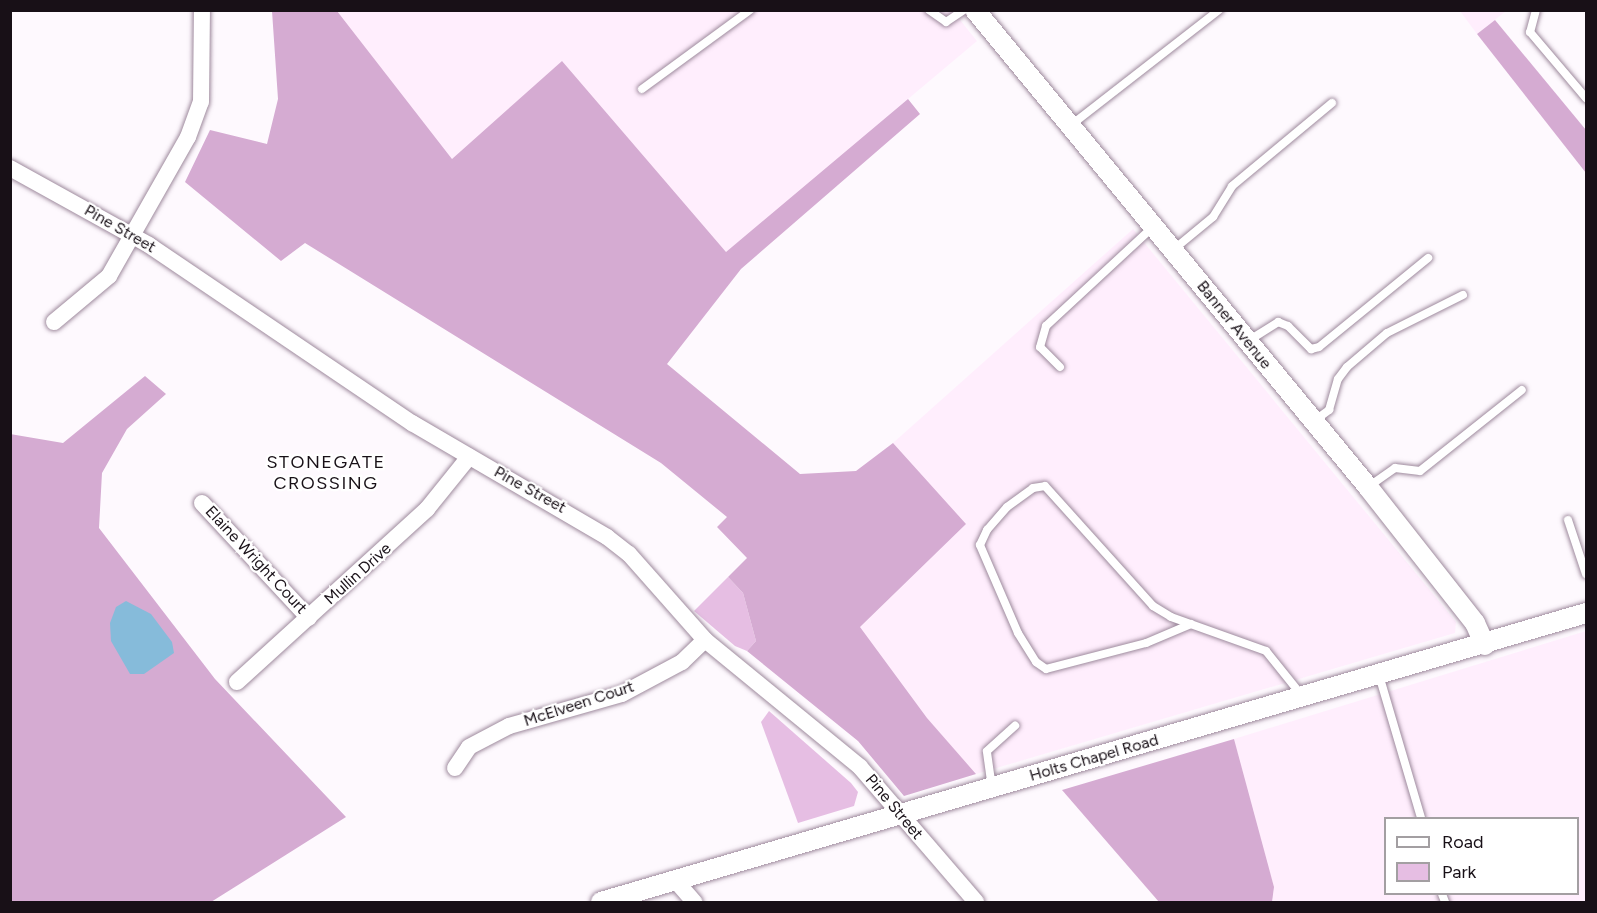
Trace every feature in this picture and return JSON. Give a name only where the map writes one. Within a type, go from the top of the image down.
[{"type":"street","points":[[54,322],[109,276],[188,137],[201,102],[202,10]]},
{"type":"street","name":"Banner Avenue","points":[[975,10],[1368,487],[1475,623],[1485,645]]},
{"type":"street","name":"Pine Street","points":[[10,168],[133,236],[412,423],[469,457],[539,494],[629,554],[705,640],[860,767],[976,903]]},
{"type":"street","name":"Mullin Drive","points":[[237,682],[427,509],[469,457]]},
{"type":"street","name":"Elaine Wright Court","points":[[202,503],[309,618]]},
{"type":"street","name":"Holts Chapel Road","points":[[601,903],[1485,645],[1587,613]]},
{"type":"street","name":"McElveen Court","points":[[455,768],[469,747],[509,726],[622,694],[682,662],[705,640]]},
{"type":"street","points":[[676,880],[694,903]]},
{"type":"lane","points":[[642,89],[750,10]]},
{"type":"lane","points":[[929,10],[946,22],[964,10]]},
{"type":"lane","points":[[1070,126],[1219,10]]},
{"type":"lane","points":[[1536,10],[1530,32],[1587,98]]},
{"type":"lane","points":[[1173,251],[1213,217],[1232,186],[1332,104]]},
{"type":"lane","points":[[1059,367],[1040,347],[1046,326],[1154,227]]},
{"type":"lane","points":[[1247,341],[1278,322],[1288,326],[1311,349],[1319,347],[1428,258]]},
{"type":"lane","points":[[1314,422],[1329,410],[1338,379],[1347,367],[1387,333],[1463,295]]},
{"type":"lane","points":[[1368,487],[1395,468],[1420,471],[1522,390]]},
{"type":"lane","points":[[1191,624],[1146,643],[1046,669],[1036,662],[1018,633],[980,545],[987,530],[1007,507],[1033,488],[1045,486],[1142,596],[1162,612],[1266,651],[1304,697]]},
{"type":"lane","points":[[1568,520],[1587,574]]},
{"type":"lane","points":[[1379,675],[1419,817]]},
{"type":"lane","points":[[992,788],[987,751],[1015,726]]},
{"type":"shaded area","points":[[952,10],[977,41],[726,252],[562,61],[452,159],[337,11]]},
{"type":"shaded area","points":[[272,11],[337,11],[452,159],[562,61],[726,252],[908,99],[920,114],[741,269],[667,364],[800,474],[856,471],[893,443],[966,524],[860,627],[927,718],[976,774],[904,796],[858,741],[747,651],[756,641],[743,593],[728,577],[747,558],[717,527],[727,517],[661,463],[305,243],[281,261],[185,182],[210,130],[267,144],[278,99]]},
{"type":"shaded area","points":[[1460,11],[1506,11],[1477,34]]},
{"type":"shaded area","points":[[1495,20],[1586,130],[1586,173],[1477,34]]},
{"type":"shaded area","points":[[1133,229],[1456,622],[1455,633],[976,774],[927,718],[860,627],[966,524],[893,443]]},
{"type":"shaded area","points":[[145,376],[166,394],[127,429],[102,473],[99,528],[215,679],[346,817],[211,902],[11,902],[10,434],[63,443]]},
{"type":"shaded area","points":[[1586,631],[1586,902],[1272,902],[1274,887],[1234,739]]},
{"type":"shaded area","points":[[1234,739],[1274,887],[1272,902],[1159,902],[1062,790]]},
{"type":"green space","points":[[728,577],[743,593],[756,641],[747,651],[735,646],[694,611]]},
{"type":"green space","points":[[769,711],[851,783],[858,792],[854,806],[798,823],[761,722]]},
{"type":"water","points":[[126,601],[151,614],[172,642],[174,653],[144,674],[130,674],[111,641],[110,623],[116,607]]},
{"type":"district","name":"STONEGATE CROSSING","points":[[326,473]]}]
